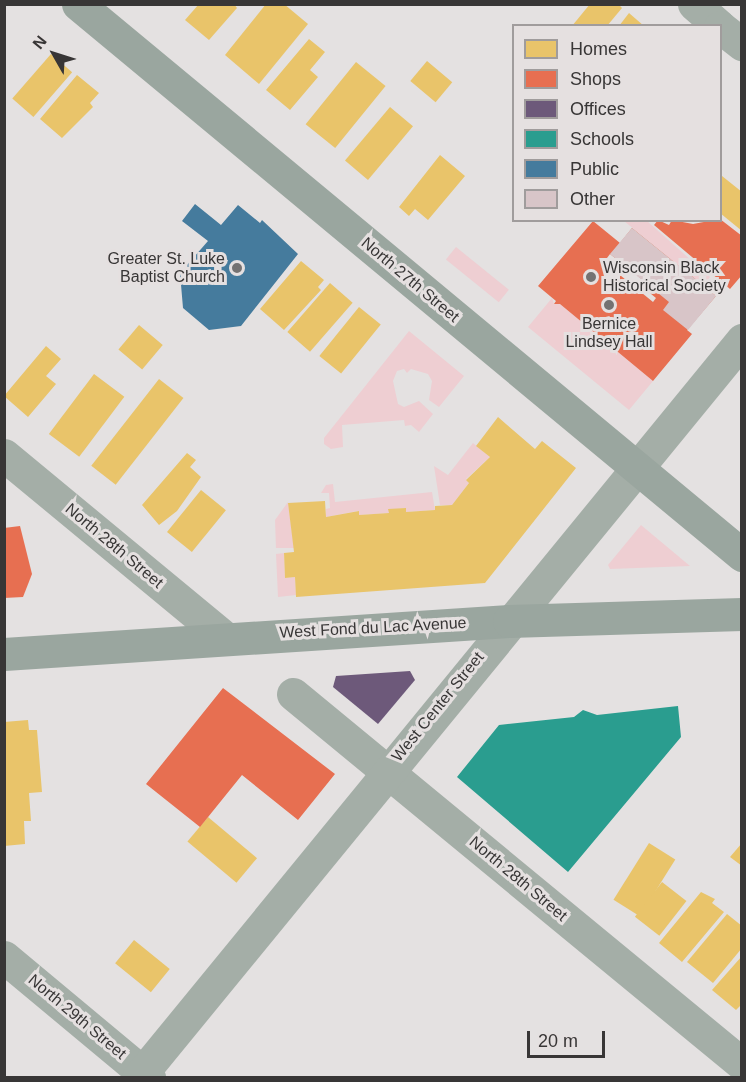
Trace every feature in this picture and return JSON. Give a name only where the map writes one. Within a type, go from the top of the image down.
[{"type":"main road","name":"North 27th Street","points":[[78,4],[741,555]]},
{"type":"main road","name":"West Fond du Lac Avenue","points":[[4,654],[224,637],[509,621],[741,614]]},
{"type":"street","points":[[694,4],[718,24]]},
{"type":"street","points":[[722,28],[741,44]]},
{"type":"street","name":"West Center Street","points":[[143,1076],[386,770],[637,469],[741,340]]},
{"type":"street","name":"North 28th Street","points":[[4,454],[224,637]]},
{"type":"street","name":"North 28th Street","points":[[293,694],[741,1064]]},
{"type":"street","name":"North 29th Street","points":[[4,957],[143,1076]]},
{"type":"shaded area","points":[[625,222],[648,222],[710,277],[703,286],[687,272],[691,266],[683,260],[679,266]]},
{"type":"shaded area","points":[[456,247],[509,290],[499,302],[446,259]]},
{"type":"shaded area","points":[[552,298],[554,304],[560,304],[653,381],[629,410],[528,327]]},
{"type":"shaded area","points":[[409,331],[464,376],[439,407],[429,400],[432,381],[428,374],[411,369],[407,373],[404,369],[397,371],[393,381],[398,404],[404,407],[419,401],[433,414],[419,432],[411,425],[405,426],[404,420],[342,425],[343,447],[331,449],[324,444],[324,438]]},
{"type":"shaded area","points":[[473,443],[490,457],[466,479],[469,483],[452,505],[440,505],[434,466],[448,475]]},
{"type":"shaded area","points":[[333,484],[335,502],[432,492],[435,510],[406,512],[406,508],[389,510],[389,513],[359,515],[358,511],[326,517],[326,509],[330,508],[329,493],[321,493],[326,485]]},
{"type":"shaded area","points":[[288,502],[294,548],[276,548],[275,520]]},
{"type":"shaded area","points":[[641,525],[690,566],[610,569],[608,565]]},
{"type":"shaded area","points":[[284,553],[285,578],[295,577],[296,595],[278,597],[276,554]]},
{"type":"building: Homes","points":[[199,4],[234,4],[237,8],[209,40],[185,20]]},
{"type":"building: Homes","points":[[266,4],[284,4],[308,24],[259,84],[225,55]]},
{"type":"building: Homes","points":[[590,4],[618,4],[622,8],[609,24],[574,24]]},
{"type":"building: Homes","points":[[629,13],[642,24],[621,24]]},
{"type":"building: Homes","points":[[309,39],[325,52],[310,70],[318,77],[290,110],[266,90]]},
{"type":"building: Homes","points":[[51,54],[72,72],[33,117],[12,99]]},
{"type":"building: Homes","points":[[427,61],[452,82],[436,102],[410,81]]},
{"type":"building: Homes","points":[[356,62],[386,86],[335,148],[306,124]]},
{"type":"building: Homes","points":[[77,75],[99,93],[90,103],[93,107],[62,138],[40,119]]},
{"type":"building: Homes","points":[[390,107],[413,126],[368,180],[345,161]]},
{"type":"building: Homes","points":[[440,155],[465,176],[428,220],[415,209],[409,216],[399,207]]},
{"type":"building: Homes","points":[[722,176],[742,192],[742,231],[722,215]]},
{"type":"building: Homes","points":[[301,261],[324,280],[318,287],[321,290],[284,330],[260,309]]},
{"type":"building: Homes","points":[[330,283],[353,303],[310,352],[287,332]]},
{"type":"building: Homes","points":[[359,307],[381,325],[341,374],[319,356]]},
{"type":"building: Homes","points":[[139,325],[163,345],[142,369],[118,350]]},
{"type":"building: Homes","points":[[46,346],[61,359],[46,376],[56,384],[28,417],[4,396]]},
{"type":"building: Homes","points":[[94,374],[124,397],[79,457],[49,434]]},
{"type":"building: Homes","points":[[159,379],[183,398],[116,485],[91,466]]},
{"type":"building: Homes","points":[[498,417],[535,449],[542,441],[576,468],[485,583],[296,597],[295,577],[285,578],[284,553],[294,552],[288,503],[325,501],[326,517],[359,511],[359,515],[389,513],[388,509],[406,508],[406,512],[435,510],[435,506],[452,505],[469,483],[466,480],[490,457],[476,446]]},
{"type":"building: Homes","points":[[187,453],[196,460],[190,467],[201,477],[177,511],[159,525],[142,505]]},
{"type":"building: Homes","points":[[201,490],[226,510],[192,552],[167,532]]},
{"type":"building: Homes","points":[[28,720],[29,730],[37,730],[42,792],[29,793],[31,821],[24,821],[25,844],[4,846],[4,722]]},
{"type":"building: Homes","points":[[208,817],[257,858],[236,883],[187,842]]},
{"type":"building: Homes","points":[[649,843],[675,859],[640,916],[613,900]]},
{"type":"building: Homes","points":[[742,843],[742,866],[730,857]]},
{"type":"building: Homes","points":[[662,882],[686,901],[659,936],[635,917]]},
{"type":"building: Homes","points":[[701,892],[715,899],[712,903],[724,912],[682,962],[659,943]]},
{"type":"building: Homes","points":[[727,914],[742,926],[742,948],[713,983],[687,962]]},
{"type":"building: Homes","points":[[134,940],[170,969],[151,992],[115,963]]},
{"type":"building: Homes","points":[[742,956],[742,1004],[736,1010],[712,990]]},
{"type":"building: Shops","points":[[722,221],[742,236],[742,275],[730,289],[654,225],[656,222],[669,225],[671,222],[693,224]]},
{"type":"building: Shops","points":[[592,222],[620,243],[632,228],[679,266],[683,260],[691,267],[687,272],[716,296],[687,330],[692,334],[653,381],[560,304],[554,304],[556,301],[538,286]],"holes":[[[610,254],[649,285],[645,289],[656,298],[653,302],[604,262]]]},
{"type":"building: Shops","points":[[20,526],[32,574],[23,597],[4,598],[4,528]]},
{"type":"building: Shops","points":[[223,688],[335,774],[298,820],[242,775],[200,827],[146,784]]},
{"type":"building: Offices","points":[[410,671],[415,680],[378,724],[333,687],[336,676]]},
{"type":"building: Schools","points":[[678,706],[681,737],[568,872],[457,777],[499,725],[574,717],[583,710],[597,715]]},
{"type":"building: Public","name":"Greater St. Luke Baptist Church","points":[[195,204],[221,225],[238,205],[260,223],[262,220],[298,254],[241,326],[209,330],[183,308],[180,273],[208,241],[182,221]]},
{"type":"building: Other","points":[[632,228],[679,266],[683,260],[691,267],[687,272],[716,296],[688,330],[663,310],[669,302],[610,254]]},
{"type":"place","name":"Greater St. Luke Baptist Church","points":[[237,268]]},
{"type":"place","name":"Wisconsin Black Historical Society","points":[[591,277]]},
{"type":"place","name":"Bernice Lindsey Hall","points":[[609,305]]}]
